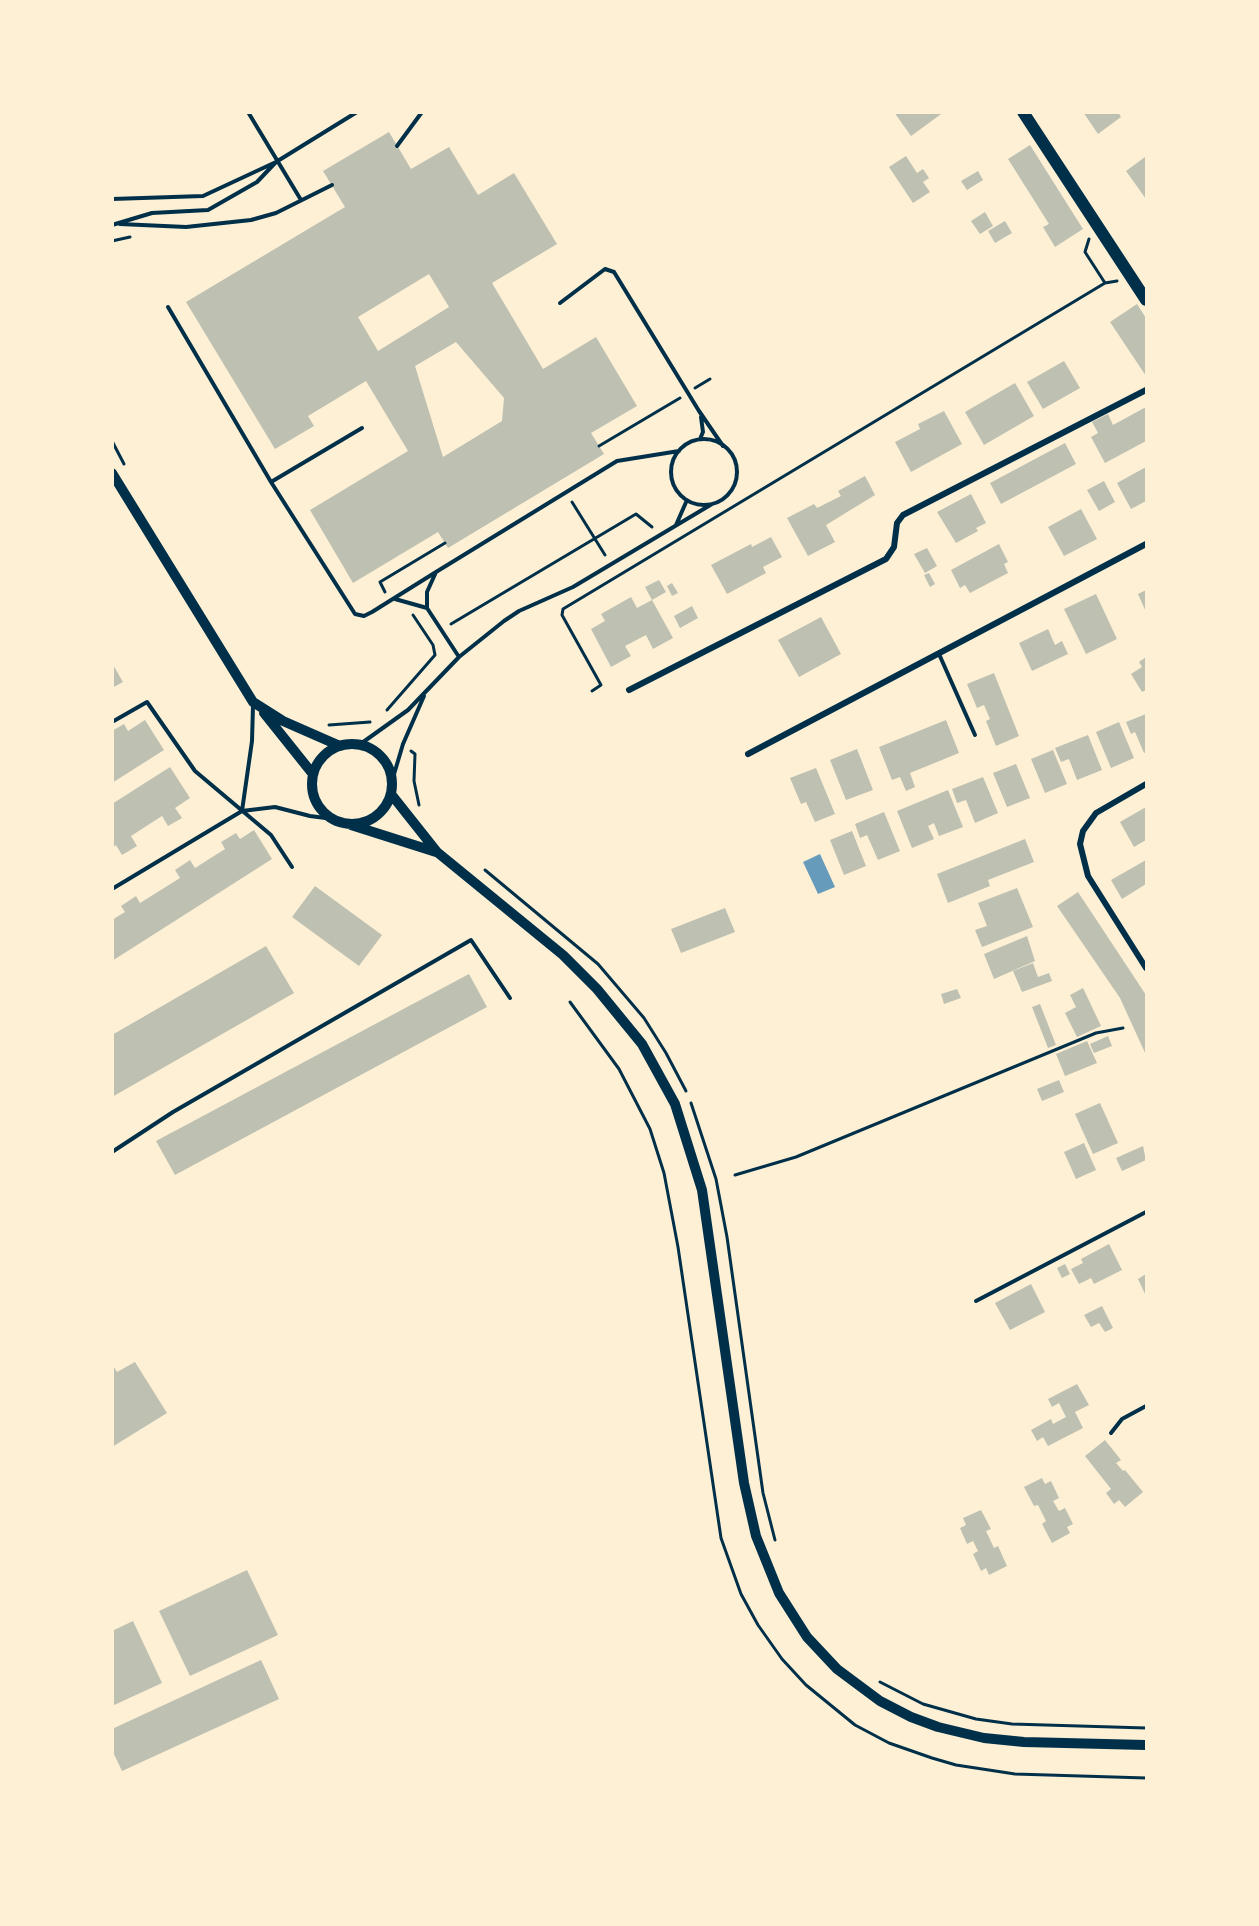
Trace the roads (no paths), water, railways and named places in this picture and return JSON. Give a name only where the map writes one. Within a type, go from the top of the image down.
[{"type":"main road","points":[[1024,113],[1146,300]]},
{"type":"street","points":[[629,690],[886,560],[894,547],[897,524],[903,515],[1146,390]]},
{"type":"street","points":[[112,473],[257,705],[312,774],[315,800],[322,811],[345,824],[437,852]]},
{"type":"street","points":[[748,754],[1146,544]]},
{"type":"street","points":[[257,705],[340,746]]},
{"type":"street","points":[[312,774],[326,753],[340,746],[359,745],[381,757],[389,768],[392,781],[391,794],[381,811],[374,818],[358,824],[345,824]]},
{"type":"street","points":[[1146,784],[1096,813],[1083,831],[1080,844],[1088,876],[1146,968]]},
{"type":"street","points":[[391,794],[437,852],[563,955],[597,989],[642,1044],[675,1104],[702,1190],[744,1483],[756,1536],[779,1593],[807,1637],[837,1669],[880,1701],[910,1717],[946,1729],[984,1738],[1024,1742],[1146,1745]]},
{"type":"lane","points":[[248,112],[276,162],[301,200]]},
{"type":"lane","points":[[112,198],[203,196],[276,162],[357,112]]},
{"type":"lane","points":[[397,146],[422,112]]},
{"type":"lane","points":[[120,224],[135,216],[152,213],[208,210],[257,182],[276,162]]},
{"type":"lane","points":[[112,225],[152,227],[225,224],[276,213],[332,185]]},
{"type":"lane","points":[[359,745],[384,729],[426,693],[459,657],[519,611],[573,588],[732,490],[737,474],[734,458],[699,411],[614,272],[605,269],[560,303]]},
{"type":"lane","points":[[168,307],[272,482],[355,614],[364,616],[395,599],[617,461],[679,451]]},
{"type":"lane","points":[[699,411],[703,432],[700,439]]},
{"type":"lane","points":[[272,482],[362,428]]},
{"type":"lane","points":[[712,504],[695,504],[687,500],[672,482],[672,465],[685,445],[700,439],[723,446]]},
{"type":"lane","points":[[675,525],[687,500]]},
{"type":"lane","points":[[436,572],[427,592],[427,608],[459,657]]},
{"type":"lane","points":[[395,599],[427,608]]},
{"type":"lane","points":[[939,654],[975,735]]},
{"type":"lane","points":[[392,781],[409,727],[426,693]]},
{"type":"lane","points":[[112,722],[147,702],[195,771],[271,835],[292,867]]},
{"type":"lane","points":[[242,811],[257,705]]},
{"type":"lane","points":[[112,889],[242,811],[275,807],[333,819]]},
{"type":"lane","points":[[112,1152],[173,1112],[471,940],[510,998]]},
{"type":"lane","points":[[976,1301],[1146,1212]]},
{"type":"lane","points":[[1111,1433],[1122,1419],[1146,1406]]},
{"type":"water","points":[[820,854],[835,887],[818,894],[803,862]]}]
